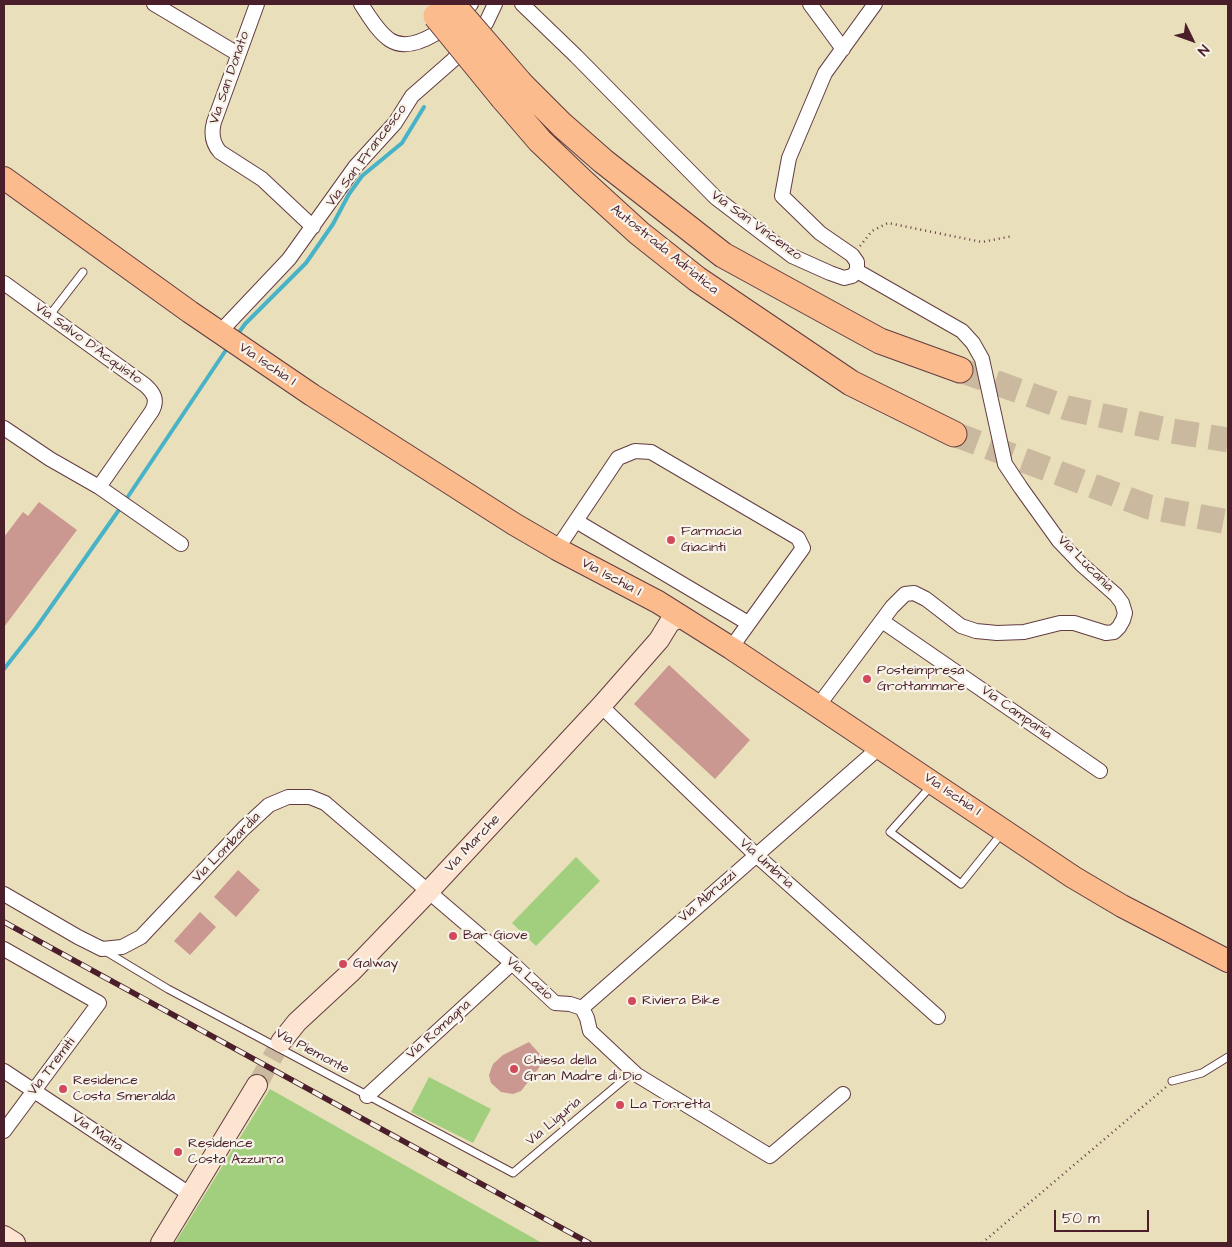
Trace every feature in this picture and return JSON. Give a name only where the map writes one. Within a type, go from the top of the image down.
[{"type":"highway","name":"Autostrada Adriatica","points":[[438,8],[512,91],[540,141],[639,233],[697,279],[851,383],[954,434]]},
{"type":"highway","name":"Autostrada Adriatica","points":[[512,91],[562,125],[603,161],[723,255],[880,341],[960,370]]},
{"type":"main road","name":"Via Ischia I","points":[[4,178],[229,339],[382,440],[557,549],[658,602],[731,648],[934,782],[1073,877],[1114,901],[1228,961]]},
{"type":"street","points":[[154,4],[238,54]]},
{"type":"street","name":"Via San Donato","points":[[257,4],[214,122],[212,131],[214,142],[216,147],[225,156],[262,179],[313,227]]},
{"type":"street","points":[[361,4],[391,41],[403,44],[417,42],[433,35],[462,14],[471,4]]},
{"type":"street","name":"Via San Francesco","points":[[229,339],[313,227],[355,167],[395,124],[412,96],[453,60],[486,22],[495,4]]},
{"type":"street","name":"Via San Vincenzo","points":[[522,4],[716,198],[792,256],[844,278],[852,276],[857,271]]},
{"type":"street","points":[[810,4],[843,49]]},
{"type":"street","points":[[857,271],[857,262],[852,255],[820,233],[782,196],[789,158],[825,73],[875,4]]},
{"type":"street","name":"Via Lucania","points":[[818,706],[892,607],[905,594],[914,592],[961,626],[976,631],[997,633],[1024,632],[1060,623],[1074,623],[1106,633],[1114,632],[1119,627],[1125,613],[1122,603],[1116,595],[1060,541],[1005,464],[982,359],[974,343],[962,331],[857,271]]},
{"type":"street","name":"Via Salvo D'Acquisto","points":[[4,283],[146,385],[155,398],[156,402],[152,411],[99,488]]},
{"type":"street","points":[[4,428],[50,459],[99,488],[181,544]]},
{"type":"street","points":[[557,549],[618,458],[635,451],[651,452],[798,538],[803,548],[731,648]]},
{"type":"street","points":[[576,521],[748,623]]},
{"type":"street","name":"Via Marche","points":[[281,1042],[297,1022],[350,973],[428,892],[601,706],[659,640],[670,622],[681,617]]},
{"type":"street","name":"Via Campania","points":[[882,621],[1100,771]]},
{"type":"street","name":"Via Umbria","points":[[601,706],[756,855],[938,1017]]},
{"type":"street","name":"Via Abruzzi","points":[[582,1008],[880,748]]},
{"type":"street","name":"Via Lombardia","points":[[102,949],[122,946],[141,937],[252,820],[269,805],[288,797],[310,797],[325,802],[428,892]]},
{"type":"street","name":"Via Lazio","points":[[428,892],[512,963],[555,1003],[570,1004],[582,1008]]},
{"type":"street","points":[[4,894],[102,949]]},
{"type":"street","name":"Via Tremiti","points":[[4,949],[99,1003],[4,1131]]},
{"type":"street","name":"Via Romagna","points":[[367,1096],[512,963]]},
{"type":"street","points":[[582,1008],[590,1031],[634,1071],[770,1156],[843,1094]]},
{"type":"street","name":"Via Malta","points":[[4,1071],[191,1195]]},
{"type":"street","points":[[161,1243],[257,1085]]},
{"type":"street","points":[[4,1236],[16,1243]]},
{"type":"lane","points":[[49,316],[83,272]]},
{"type":"lane","points":[[934,782],[890,832],[961,884],[1004,830]]},
{"type":"lane","name":"Via Piemonte","points":[[102,949],[168,989],[514,1173]]},
{"type":"lane","points":[[1172,1081],[1202,1073],[1228,1057]]},
{"type":"lane","name":"Via Liguria","points":[[514,1173],[634,1071]]},
{"type":"path","points":[[852,255],[872,231],[888,223],[982,242],[1013,236]]},
{"type":"path","points":[[982,1243],[1172,1081]]},
{"type":"green space","points":[[576,857],[600,881],[536,946],[512,923]]},
{"type":"green space","points":[[429,1077],[491,1109],[473,1143],[411,1112]]},
{"type":"green space","points":[[270,1089],[542,1243],[175,1243]]},
{"type":"building","points":[[39,502],[77,530],[4,627],[4,537],[23,512],[28,516]]},
{"type":"building","points":[[669,665],[750,740],[715,779],[634,704]]},
{"type":"building","points":[[238,870],[260,890],[236,917],[214,897]]},
{"type":"building","points":[[200,912],[216,927],[190,955],[174,941]]},
{"type":"building","name":"Chiesa della Gran Madre di Dio","points":[[529,1042],[545,1060],[521,1091],[513,1094],[501,1092],[491,1083],[489,1075],[493,1064],[503,1055]]},
{"type":"waterway","points":[[237,335],[245,324],[306,263],[333,224],[349,194],[362,176],[402,143],[424,107]]},
{"type":"waterway","points":[[125,501],[228,347]]},
{"type":"waterway","points":[[4,669],[36,628],[121,507]]},
{"type":"tunnel","points":[[960,370],[1067,408],[1172,431],[1228,440]]},
{"type":"tunnel","points":[[954,434],[1149,507],[1228,522]]},
{"type":"tunnel","points":[[257,1085],[281,1042]]},
{"type":"railway","points":[[4,922],[589,1243]]},
{"type":"place","name":"Farmacia Giacinti","points":[[671,540]]},
{"type":"place","name":"Posteimpresa Grottammare","points":[[867,679]]},
{"type":"place","name":"Bar Giove","points":[[453,936]]},
{"type":"place","name":"Galway","points":[[343,964]]},
{"type":"place","name":"Riviera Bike","points":[[632,1001]]},
{"type":"place","name":"Chiesa della Gran Madre di Dio","points":[[514,1069]]},
{"type":"place","name":"Residence Costa Smeralda","points":[[63,1089]]},
{"type":"place","name":"La Torretta","points":[[620,1105]]},
{"type":"place","name":"Residence Costa Azzurra","points":[[178,1152]]}]
